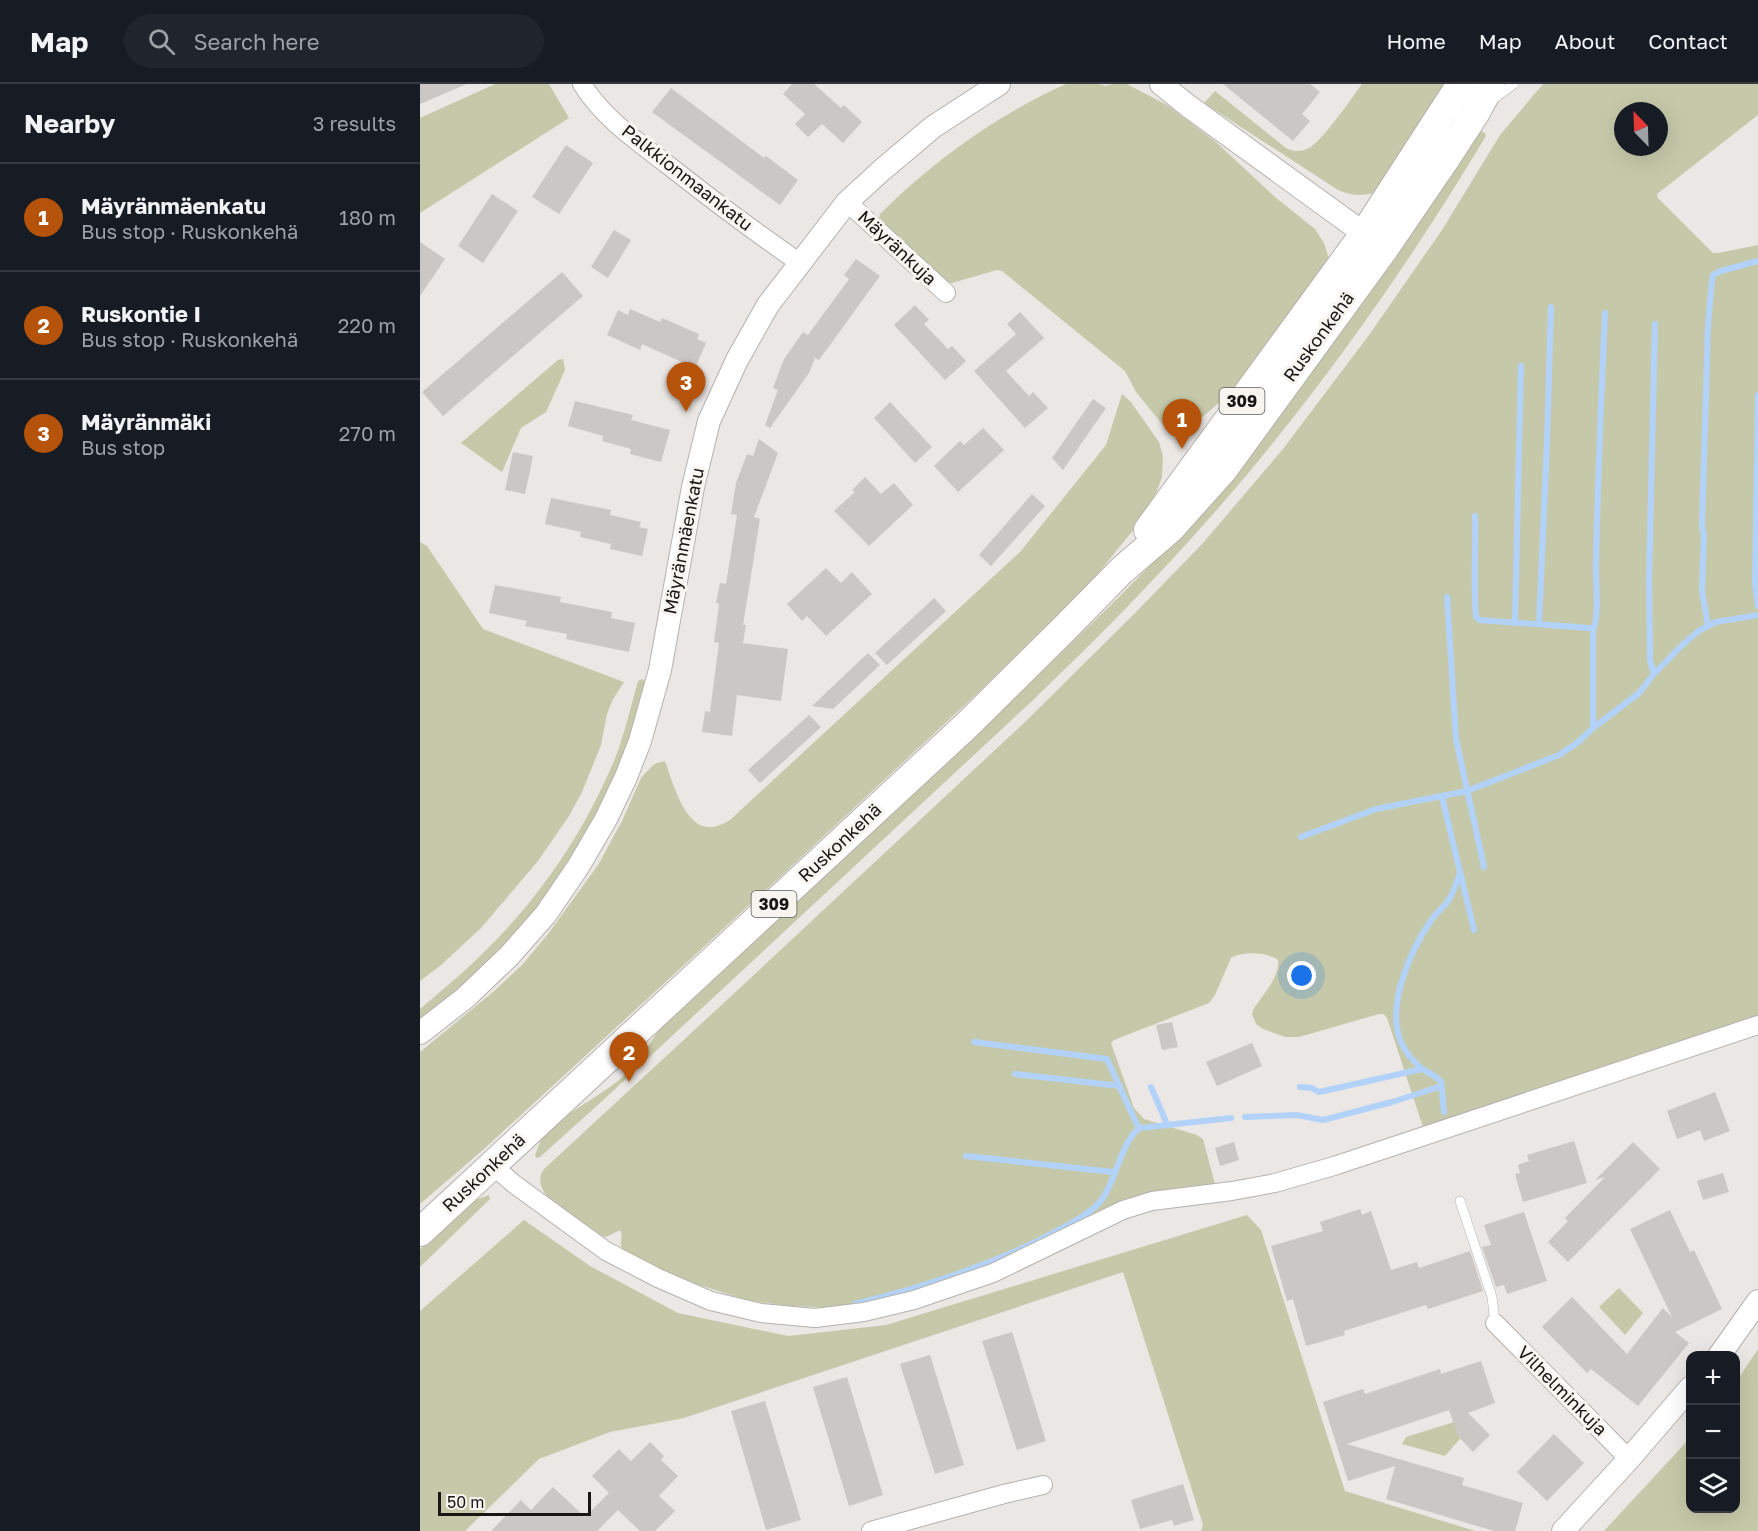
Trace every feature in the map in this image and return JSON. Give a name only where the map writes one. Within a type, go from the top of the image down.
[{"type":"main road","name":"Ruskonkehä","points":[[1374,241],[1461,84]]},
{"type":"main road","name":"Ruskonkehä","points":[[420,1232],[958,733],[1122,570],[1157,516],[1215,440],[1374,241],[1446,158],[1491,84]]},
{"type":"street","name":"Palkkionmaankatu","points":[[582,84],[625,132],[724,210],[800,263]]},
{"type":"street","name":"Mäyränmäenkatu","points":[[420,1033],[465,998],[509,956],[546,914],[578,867],[606,819],[640,741],[660,670],[693,487],[709,421],[737,360],[768,305],[847,202],[933,127],[999,84]]},
{"type":"street","points":[[1161,84],[1374,241]]},
{"type":"street","name":"Mäyränkuja","points":[[847,202],[946,293]]},
{"type":"street","points":[[492,1165],[514,1184],[606,1251],[658,1278],[711,1301],[761,1313],[825,1317],[864,1312],[914,1300],[993,1273],[1124,1210],[1152,1201],[1232,1191],[1295,1178],[1758,1025]]},
{"type":"street","points":[[1723,1351],[1758,1301]]},
{"type":"street","name":"Vilhelminkuja","points":[[1494,1323],[1629,1459]]},
{"type":"street","points":[[1563,1531],[1686,1394]]},
{"type":"street","points":[[871,1531],[1043,1485]]},
{"type":"lane","points":[[1476,112],[1514,84]]},
{"type":"lane","points":[[1460,1201],[1492,1297],[1494,1323]]},
{"type":"green space","points":[[495,84],[549,84],[569,118],[420,213],[420,118]]},
{"type":"green space","points":[[1066,84],[1106,86],[1127,84],[1167,105],[1216,142],[1275,197],[1315,229],[1324,243],[1329,259],[1239,386],[1201,418],[1177,434],[1167,430],[1136,392],[1125,371],[1002,271],[997,270],[952,283],[947,282],[879,219],[880,214],[921,176],[967,141],[1016,110]]},
{"type":"green space","points":[[1362,84],[1452,84],[1378,191],[1363,195],[1348,194],[1338,190],[1204,103],[1215,91],[1286,148],[1300,151],[1309,148],[1322,137]]},
{"type":"green space","points":[[1543,84],[1758,84],[1758,115],[1657,194],[1658,198],[1713,253],[1758,245],[1758,1016],[1594,1070],[1424,1130],[1384,1014],[1299,1037],[1285,1037],[1263,1029],[1256,1024],[1252,1014],[1273,980],[1278,960],[1261,954],[1248,953],[1236,956],[1231,958],[1215,995],[1209,1003],[1111,1043],[1134,1108],[1144,1119],[1197,1135],[1203,1139],[1215,1184],[1061,1232],[971,1271],[870,1302],[835,1308],[787,1306],[746,1300],[678,1278],[622,1249],[621,1231],[606,1237],[599,1235],[548,1198],[540,1179],[544,1169],[1025,722],[1203,543],[1283,449],[1369,335],[1442,230],[1500,135]]},
{"type":"green space","points":[[1479,130],[1486,136],[1426,232],[1361,327],[1258,462],[1175,556],[1031,702],[600,1103],[540,1157],[536,1158],[540,1141],[545,1134],[563,1118],[627,1073],[663,1025],[959,752],[1169,546],[1310,374],[1380,279]]},
{"type":"green space","points":[[563,359],[565,370],[546,412],[521,428],[502,472],[461,443],[558,360]]},
{"type":"green space","points":[[1122,394],[1131,402],[1159,442],[1163,456],[1162,477],[1139,523],[1091,582],[984,687],[782,875],[484,1149],[420,1204],[420,1052],[493,992],[522,965],[548,934],[598,865],[622,821],[641,778],[654,764],[665,761],[680,800],[691,818],[707,827],[730,820],[1020,552],[1106,445]]},
{"type":"green space","points":[[420,542],[427,546],[483,629],[624,682],[612,701],[601,745],[582,792],[569,816],[538,861],[481,928],[420,981]]},
{"type":"green space","points":[[642,679],[644,688],[626,751],[598,812],[569,863],[535,911],[496,955],[420,1021],[420,1009],[472,964],[508,927],[562,858],[592,808],[616,756],[638,681]]},
{"type":"green space","points":[[489,1195],[490,1199],[420,1267],[420,1249],[467,1205]]},
{"type":"green space","points":[[1247,1215],[1261,1230],[1345,1491],[1475,1531],[1201,1531],[1203,1525],[1123,1272],[684,1418],[610,1432],[539,1459],[465,1531],[420,1531],[420,1311],[524,1220],[590,1266],[678,1313],[788,1336],[886,1325]]},
{"type":"green space","points":[[1619,1288],[1643,1313],[1625,1335],[1599,1307]]},
{"type":"green space","points":[[1758,1349],[1758,1531],[1604,1531],[1686,1442],[1686,1513],[1740,1513],[1740,1376]]},
{"type":"green space","points":[[1470,1417],[1472,1425],[1445,1456],[1402,1444],[1406,1437]]},
{"type":"building","points":[[420,84],[467,84],[420,104]]},
{"type":"building","points":[[792,84],[814,84],[841,108],[844,105],[862,122],[843,143],[822,124],[808,137],[795,124],[805,114],[783,94]]},
{"type":"building","points":[[1223,84],[1310,84],[1320,92],[1302,114],[1310,121],[1293,141]]},
{"type":"building","points":[[671,88],[764,158],[766,156],[798,180],[780,205],[652,112]]},
{"type":"building","points":[[566,145],[593,163],[559,214],[532,197]]},
{"type":"building","points":[[492,194],[518,211],[483,263],[458,246]]},
{"type":"building","points":[[614,230],[631,240],[608,278],[591,267]]},
{"type":"building","points":[[420,242],[445,259],[420,296]]},
{"type":"building","points":[[856,259],[880,276],[819,360],[815,358],[809,373],[770,428],[765,425],[778,390],[773,388],[784,359],[803,332],[808,335],[849,279],[844,275]]},
{"type":"building","points":[[562,272],[583,296],[443,416],[422,392]]},
{"type":"building","points":[[915,305],[929,320],[924,324],[948,349],[952,346],[966,361],[945,380],[894,325]]},
{"type":"building","points":[[630,309],[660,322],[662,318],[699,334],[697,339],[706,343],[695,368],[642,344],[640,350],[607,335],[618,310],[628,315]]},
{"type":"building","points":[[1020,312],[1044,338],[1006,371],[1029,396],[1033,392],[1048,408],[1025,428],[974,371],[1016,334],[1007,324]]},
{"type":"building","points":[[1093,399],[1106,408],[1063,470],[1052,458]]},
{"type":"building","points":[[575,401],[633,415],[631,420],[670,430],[661,462],[630,454],[631,449],[602,441],[603,436],[568,426]]},
{"type":"building","points":[[890,402],[932,447],[915,463],[874,418]]},
{"type":"building","points":[[983,428],[1004,450],[958,492],[934,466],[960,441],[964,445]]},
{"type":"building","points":[[759,439],[778,453],[754,517],[760,519],[743,625],[746,625],[743,643],[788,649],[781,701],[737,695],[732,736],[702,732],[705,711],[710,712],[719,643],[714,642],[719,604],[716,603],[720,583],[726,584],[737,515],[731,514],[736,483],[747,454],[753,456]]},
{"type":"building","points":[[513,452],[533,456],[525,494],[505,490]]},
{"type":"building","points":[[865,477],[881,494],[894,483],[913,505],[869,546],[834,511],[855,492],[852,490]]},
{"type":"building","points":[[1032,494],[1045,506],[991,566],[979,555]]},
{"type":"building","points":[[551,498],[611,510],[610,515],[641,522],[639,527],[648,529],[642,556],[610,549],[611,544],[580,537],[581,532],[545,524]]},
{"type":"building","points":[[826,568],[841,583],[852,572],[872,594],[826,636],[807,616],[802,621],[787,604]]},
{"type":"building","points":[[495,585],[561,597],[560,602],[612,612],[611,618],[635,623],[629,652],[566,639],[567,634],[525,626],[527,621],[489,613]]},
{"type":"building","points":[[934,598],[946,611],[887,665],[875,653]]},
{"type":"building","points":[[868,653],[880,665],[833,709],[812,706]]},
{"type":"building","points":[[809,715],[821,727],[760,783],[748,770]]},
{"type":"building","points":[[1172,1022],[1178,1047],[1162,1050],[1156,1025]]},
{"type":"building","points":[[1252,1043],[1262,1066],[1217,1086],[1206,1062]]},
{"type":"building","points":[[1715,1092],[1730,1131],[1704,1141],[1700,1130],[1677,1139],[1667,1111]]},
{"type":"building","points":[[1574,1141],[1587,1183],[1523,1202],[1515,1174],[1520,1173],[1518,1165],[1529,1161],[1527,1155]]},
{"type":"building","points":[[1234,1142],[1239,1160],[1220,1166],[1215,1148]]},
{"type":"building","points":[[1633,1142],[1660,1169],[1568,1262],[1548,1242],[1568,1221],[1565,1218],[1605,1177],[1595,1180]]},
{"type":"building","points":[[1723,1173],[1729,1192],[1703,1200],[1697,1181]]},
{"type":"building","points":[[1360,1209],[1362,1215],[1371,1211],[1391,1270],[1417,1262],[1419,1268],[1470,1251],[1483,1291],[1428,1309],[1426,1305],[1344,1331],[1345,1335],[1306,1346],[1293,1299],[1287,1301],[1271,1246],[1323,1231],[1320,1222]]},
{"type":"building","points":[[1670,1210],[1690,1252],[1694,1250],[1722,1309],[1675,1332],[1689,1343],[1638,1406],[1591,1369],[1587,1373],[1542,1327],[1572,1297],[1627,1354],[1663,1308],[1672,1317],[1630,1229]]},
{"type":"building","points":[[1524,1212],[1547,1281],[1507,1294],[1504,1285],[1496,1287],[1482,1247],[1491,1245],[1484,1225]]},
{"type":"building","points":[[1012,1332],[1046,1441],[1017,1450],[982,1341]]},
{"type":"building","points":[[930,1355],[964,1465],[935,1474],[900,1364]]},
{"type":"building","points":[[1481,1361],[1495,1403],[1468,1413],[1490,1435],[1473,1452],[1458,1436],[1449,1410],[1347,1444],[1464,1478],[1462,1485],[1523,1503],[1515,1531],[1494,1531],[1386,1499],[1395,1466],[1348,1481],[1323,1402],[1363,1389],[1365,1394],[1440,1369],[1441,1374]]},
{"type":"building","points":[[847,1377],[883,1495],[849,1506],[813,1387]]},
{"type":"building","points":[[765,1401],[801,1520],[766,1530],[731,1411]]},
{"type":"building","points":[[1554,1434],[1584,1463],[1547,1501],[1517,1472]]},
{"type":"building","points":[[650,1442],[664,1456],[661,1460],[678,1476],[659,1496],[675,1511],[655,1531],[640,1531],[618,1510],[598,1530],[600,1531],[491,1531],[521,1500],[531,1510],[553,1487],[585,1517],[609,1493],[592,1476],[619,1449],[631,1461]]},
{"type":"building","points":[[1183,1484],[1194,1520],[1174,1526],[1172,1520],[1140,1529],[1131,1500]]},
{"type":"waterway","points":[[1708,626],[1702,591],[1704,535],[1702,526],[1708,325],[1712,280],[1713,275],[1721,271],[1758,261]]},
{"type":"waterway","points":[[1539,624],[1551,307]]},
{"type":"waterway","points":[[1593,630],[1597,607],[1597,530],[1605,313]]},
{"type":"waterway","points":[[1654,674],[1650,661],[1649,578],[1655,324]]},
{"type":"waterway","points":[[1515,622],[1521,366]]},
{"type":"waterway","points":[[1758,395],[1755,583],[1758,606]]},
{"type":"waterway","points":[[1475,516],[1476,617],[1479,620],[1593,630],[1593,728]]},
{"type":"waterway","points":[[1447,597],[1456,739],[1484,867]]},
{"type":"waterway","points":[[1301,837],[1376,809],[1467,791],[1559,755],[1639,693],[1681,646],[1700,630],[1716,622],[1758,615]]},
{"type":"waterway","points":[[1442,797],[1474,930]]},
{"type":"waterway","points":[[1444,1112],[1441,1082],[1417,1064],[1402,1044],[1397,1030],[1396,1014],[1402,979],[1416,946],[1434,917],[1450,898],[1460,872]]},
{"type":"waterway","points":[[974,1042],[1107,1059],[1140,1128],[1231,1118]]},
{"type":"waterway","points":[[1300,1087],[1312,1088],[1319,1092],[1422,1069]]},
{"type":"waterway","points":[[1015,1074],[1120,1086]]},
{"type":"waterway","points":[[1245,1117],[1297,1115],[1323,1120],[1442,1086]]},
{"type":"waterway","points":[[1151,1087],[1167,1124]]},
{"type":"waterway","points":[[855,1304],[985,1264],[1034,1243],[1079,1218],[1095,1207],[1104,1196],[1128,1142],[1140,1128]]},
{"type":"waterway","points":[[966,1156],[1114,1172]]},
{"type":"place","name":"Mäyränmäki","points":[[686,412]]},
{"type":"place","name":"Mäyränmäenkatu","points":[[1182,449]]},
{"type":"place","name":"Ruskontie I","points":[[629,1082]]}]
